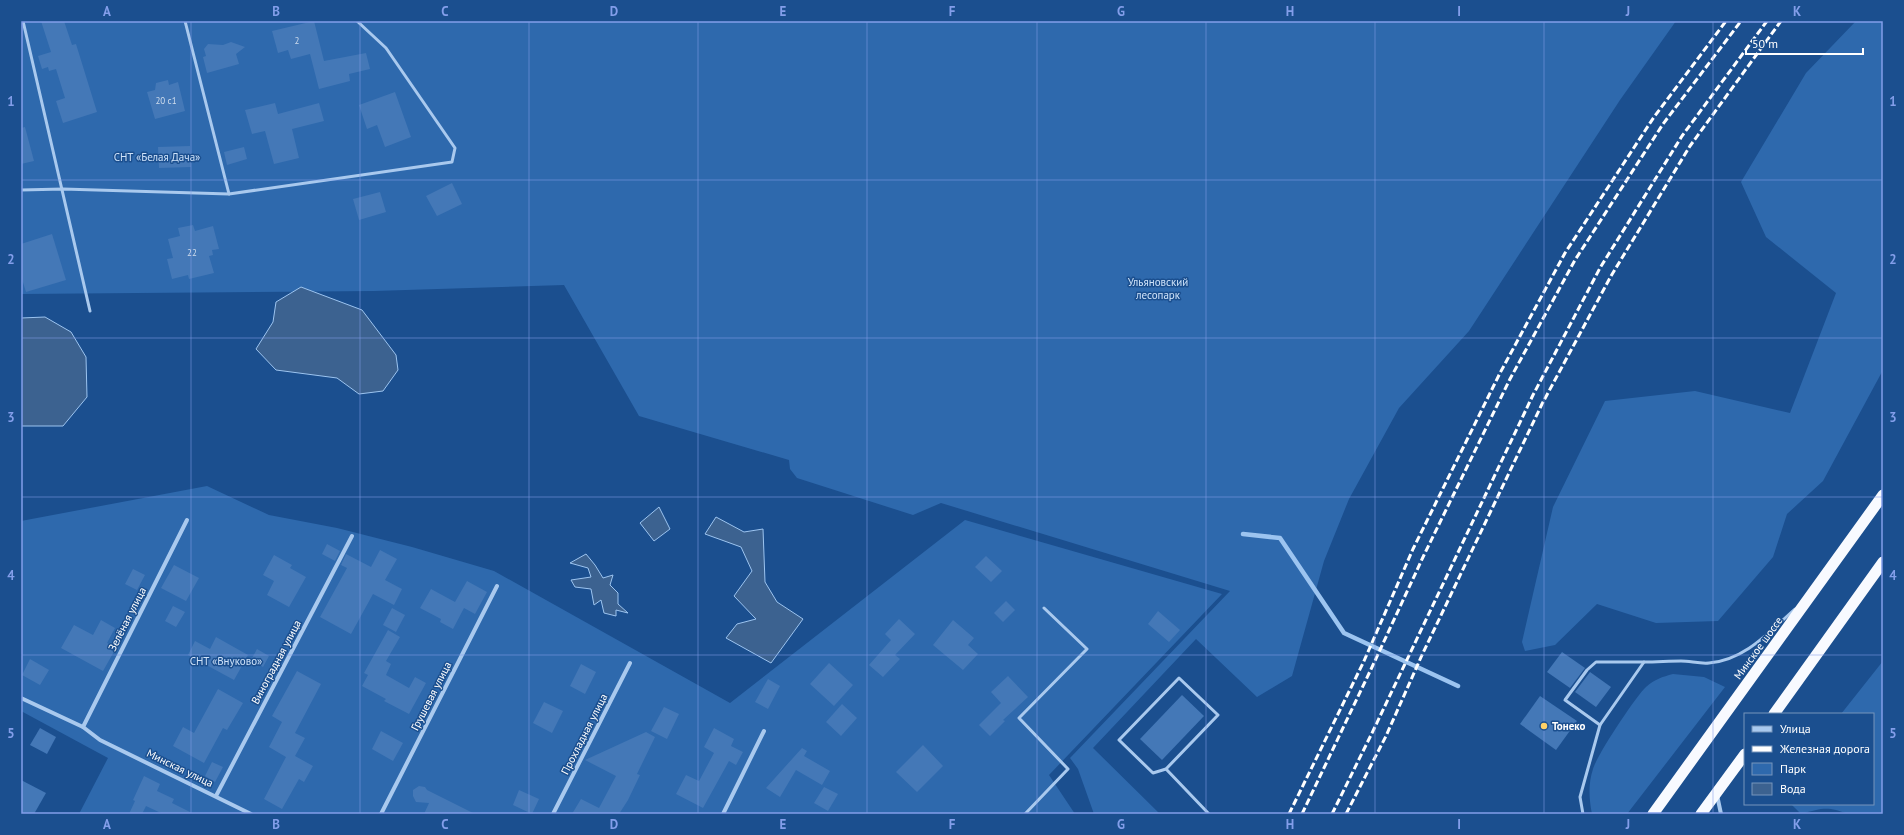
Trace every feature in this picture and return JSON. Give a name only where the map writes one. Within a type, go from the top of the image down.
[{"type":"highway","name":"Минское шоссе","points":[[1653,814],[1816,590],[1883,495]]},
{"type":"highway","points":[[1775,713],[1883,562]]},
{"type":"highway","points":[[1701,814],[1744,755]]},
{"type":"street","name":"Зелёная улица","points":[[83,727],[187,520]]},
{"type":"street","name":"Виноградная улица","points":[[216,796],[352,536]]},
{"type":"street","name":"Грушевая улица","points":[[381,814],[497,586]]},
{"type":"street","name":"Прохладная улица","points":[[553,814],[630,663]]},
{"type":"street","name":"Минская улица","points":[[21,698],[83,727],[100,740],[251,814]]},
{"type":"street","points":[[723,814],[764,731]]},
{"type":"street","points":[[1717,794],[1722,814]]},
{"type":"lane","points":[[23,21],[90,311]]},
{"type":"lane","points":[[185,21],[229,194]]},
{"type":"lane","points":[[21,190],[63,189],[229,194],[452,162],[455,148],[386,48],[357,21]]},
{"type":"lane","points":[[1600,725],[1565,700],[1587,670],[1596,662],[1682,661],[1708,663],[1725,660],[1742,653],[1757,643],[1816,590]]},
{"type":"lane","points":[[1024,814],[1068,769],[1019,718],[1087,649],[1044,608]]},
{"type":"lane","points":[[1583,814],[1580,797],[1600,725],[1644,662]]},
{"type":"lane","points":[[1179,678],[1218,716],[1166,770],[1153,773],[1119,740],[1179,678]]},
{"type":"lane","points":[[1166,770],[1209,814]]},
{"type":"green space","name":"Ульяновский лесопарк","points":[[21,21],[1676,21],[1620,100],[1469,331],[1399,408],[1349,499],[1324,561],[1292,676],[1257,697],[1196,639],[1093,748],[1160,814],[1094,814],[1078,769],[1070,758],[1230,591],[941,503],[913,515],[797,478],[790,469],[789,460],[639,416],[564,285],[374,291],[21,294]]},
{"type":"green space","points":[[1856,21],[1883,21],[1883,370],[1823,481],[1787,514],[1773,557],[1718,621],[1656,623],[1597,604],[1555,645],[1525,651],[1522,642],[1553,507],[1605,401],[1695,391],[1790,413],[1836,293],[1766,237],[1741,182],[1806,73]]},
{"type":"green space","name":"СНТ «Внуково»","points":[[207,486],[269,515],[337,528],[412,547],[494,571],[730,703],[965,520],[1222,594],[1049,775],[1075,814],[79,814],[108,758],[21,711],[21,521]]},
{"type":"green space","points":[[1883,661],[1883,814],[1851,815],[1835,810],[1825,809],[1814,810],[1801,814],[1792,805],[1874,805],[1874,713],[1842,713]]},
{"type":"green space","points":[[1673,674],[1704,677],[1725,687],[1627,814],[1592,814],[1590,780],[1596,762],[1609,739],[1626,713],[1646,687],[1652,682]]},
{"type":"water","points":[[301,287],[362,310],[396,355],[398,370],[383,391],[359,394],[337,378],[276,370],[256,349],[273,322],[276,302]]},
{"type":"water","points":[[45,317],[71,332],[86,357],[87,397],[63,426],[21,426],[21,318]]},
{"type":"water","points":[[659,507],[670,529],[654,541],[640,523]]},
{"type":"water","points":[[716,517],[744,532],[763,529],[765,582],[777,602],[803,619],[771,663],[726,638],[737,624],[756,619],[734,596],[752,571],[741,547],[705,534]]},
{"type":"water","points":[[586,554],[603,578],[613,575],[610,585],[618,593],[618,604],[628,613],[616,610],[616,616],[604,613],[601,600],[594,605],[591,589],[575,587],[571,580],[591,577],[588,568],[570,563]]},
{"type":"building","points":[[41,21],[64,21],[72,45],[76,44],[97,112],[63,123],[56,101],[65,98],[56,69],[49,71],[48,67],[42,69],[38,56],[51,52]]},
{"type":"building","points":[[314,21],[324,61],[366,53],[370,69],[349,74],[350,81],[319,89],[310,54],[291,59],[288,50],[278,53],[272,31]]},
{"type":"building","points":[[231,42],[245,47],[236,54],[239,64],[207,73],[203,57],[206,56],[204,49],[208,44],[223,45]]},
{"type":"building","points":[[168,80],[169,85],[178,82],[185,111],[155,119],[147,92],[155,90],[156,83]]},
{"type":"building","points":[[395,92],[411,137],[385,147],[377,125],[367,129],[359,105]]},
{"type":"building","points":[[275,103],[278,114],[319,103],[324,121],[292,129],[299,158],[274,164],[265,131],[252,134],[245,110]]},
{"type":"building","points":[[25,127],[34,161],[21,164],[21,128]]},
{"type":"building","points":[[190,146],[191,167],[159,168],[158,147]]},
{"type":"building","points":[[244,147],[247,159],[227,165],[224,152]]},
{"type":"building","points":[[452,183],[462,204],[437,216],[426,196]]},
{"type":"building","points":[[380,192],[386,212],[359,220],[353,199]]},
{"type":"building","points":[[193,225],[195,231],[213,226],[219,249],[212,250],[213,255],[209,256],[214,273],[189,279],[188,275],[172,279],[167,259],[173,258],[168,239],[180,236],[178,228]]},
{"type":"building","points":[[52,234],[66,280],[26,292],[21,276],[21,244]]},
{"type":"building","points":[[327,544],[340,551],[335,561],[322,554]]},
{"type":"building","points":[[380,550],[397,559],[385,580],[402,589],[394,605],[373,594],[351,634],[320,617],[347,568],[341,565],[346,554],[371,567]]},
{"type":"building","points":[[274,555],[292,565],[290,568],[306,577],[289,607],[267,595],[274,581],[263,575]]},
{"type":"building","points":[[986,556],[1002,571],[991,582],[975,567]]},
{"type":"building","points":[[174,565],[199,578],[186,601],[161,588]]},
{"type":"building","points":[[133,569],[145,575],[137,590],[125,584]]},
{"type":"building","points":[[467,581],[487,592],[475,614],[464,608],[453,629],[440,622],[441,619],[420,608],[431,589],[455,602]]},
{"type":"building","points":[[1006,601],[1015,610],[1003,622],[994,613]]},
{"type":"building","points":[[173,606],[185,612],[176,627],[165,621]]},
{"type":"building","points":[[392,608],[405,615],[396,632],[383,625]]},
{"type":"building","points":[[1158,611],[1180,630],[1169,642],[1148,624]]},
{"type":"building","points":[[899,619],[915,634],[895,655],[900,659],[883,677],[869,665],[891,640],[885,634]]},
{"type":"building","points":[[101,620],[115,628],[107,643],[116,648],[103,671],[61,648],[74,625],[93,635]]},
{"type":"building","points":[[953,620],[974,638],[968,645],[978,654],[963,670],[933,645]]},
{"type":"building","points":[[388,630],[400,637],[386,661],[391,664],[386,675],[409,688],[415,677],[426,683],[409,714],[384,701],[386,699],[362,686],[368,675],[364,673]]},
{"type":"building","points":[[216,637],[248,655],[234,680],[188,655],[195,641],[210,649]]},
{"type":"building","points":[[257,649],[269,656],[263,667],[251,660]]},
{"type":"building","points":[[1562,652],[1585,668],[1570,688],[1547,672]]},
{"type":"building","points":[[30,659],[49,670],[40,685],[22,675]]},
{"type":"building","points":[[829,663],[853,685],[834,706],[810,684]]},
{"type":"building","points":[[581,664],[596,672],[585,694],[570,686]]},
{"type":"building","points":[[297,671],[321,684],[295,733],[305,738],[295,756],[313,766],[304,782],[299,779],[282,809],[264,799],[286,757],[269,747],[282,722],[272,716]]},
{"type":"building","points":[[1590,672],[1611,687],[1596,707],[1575,692]]},
{"type":"building","points":[[1008,676],[1028,697],[1003,720],[1005,721],[990,736],[979,725],[1001,703],[991,692]]},
{"type":"building","points":[[768,679],[780,686],[768,709],[755,702]]},
{"type":"building","points":[[218,689],[243,703],[227,730],[223,728],[204,763],[173,746],[183,727],[194,733]]},
{"type":"building","points":[[1182,695],[1204,716],[1162,760],[1140,739]]},
{"type":"building","points":[[1540,696],[1577,721],[1556,750],[1520,724]]},
{"type":"building","points":[[544,702],[563,711],[552,733],[533,723]]},
{"type":"building","points":[[842,704],[857,718],[841,736],[826,722]]},
{"type":"building","points":[[664,707],[679,714],[667,739],[651,731]]},
{"type":"building","points":[[40,728],[56,737],[47,754],[30,745]]},
{"type":"building","points":[[714,728],[734,739],[731,746],[743,752],[736,765],[729,761],[703,808],[676,794],[686,775],[699,781],[714,753],[704,747]]},
{"type":"building","points":[[381,731],[403,743],[393,761],[372,749]]},
{"type":"building","points":[[646,732],[655,737],[637,774],[640,775],[628,800],[619,814],[572,814],[581,799],[599,808],[616,776],[585,760]]},
{"type":"building","points":[[923,745],[943,766],[917,792],[896,772]]},
{"type":"building","points":[[802,748],[807,751],[804,756],[830,771],[822,785],[796,770],[780,797],[766,788]]},
{"type":"building","points":[[212,762],[223,767],[215,782],[205,776]]},
{"type":"building","points":[[144,776],[160,784],[157,791],[174,799],[172,803],[194,814],[163,814],[146,806],[142,814],[129,814],[135,801],[133,800]]},
{"type":"building","points":[[21,780],[46,793],[34,814],[21,814]]},
{"type":"building","points":[[419,786],[425,787],[427,790],[475,814],[424,814],[429,803],[416,802],[413,796],[413,790]]},
{"type":"building","points":[[824,787],[838,794],[828,811],[814,803]]},
{"type":"building","points":[[519,790],[539,799],[532,814],[513,805]]},
{"type":"waterway","points":[[1243,534],[1280,538],[1344,633],[1458,686]]},
{"type":"railway","points":[[1289,814],[1364,661],[1413,549],[1500,373],[1565,253],[1654,117],[1726,21]]},
{"type":"railway","points":[[1302,814],[1424,555],[1510,379],[1575,260],[1663,124],[1741,21]]},
{"type":"railway","points":[[1332,814],[1533,395],[1600,268],[1682,136],[1767,21]]},
{"type":"railway","points":[[1346,814],[1386,736],[1422,655],[1542,404],[1611,276],[1690,146],[1781,21]]},
{"type":"place","name":"Тонеко","points":[[1544,726]]},
{"type":"park label","name":"СНТ «Белая Дача»","points":[[157,157]]}]
